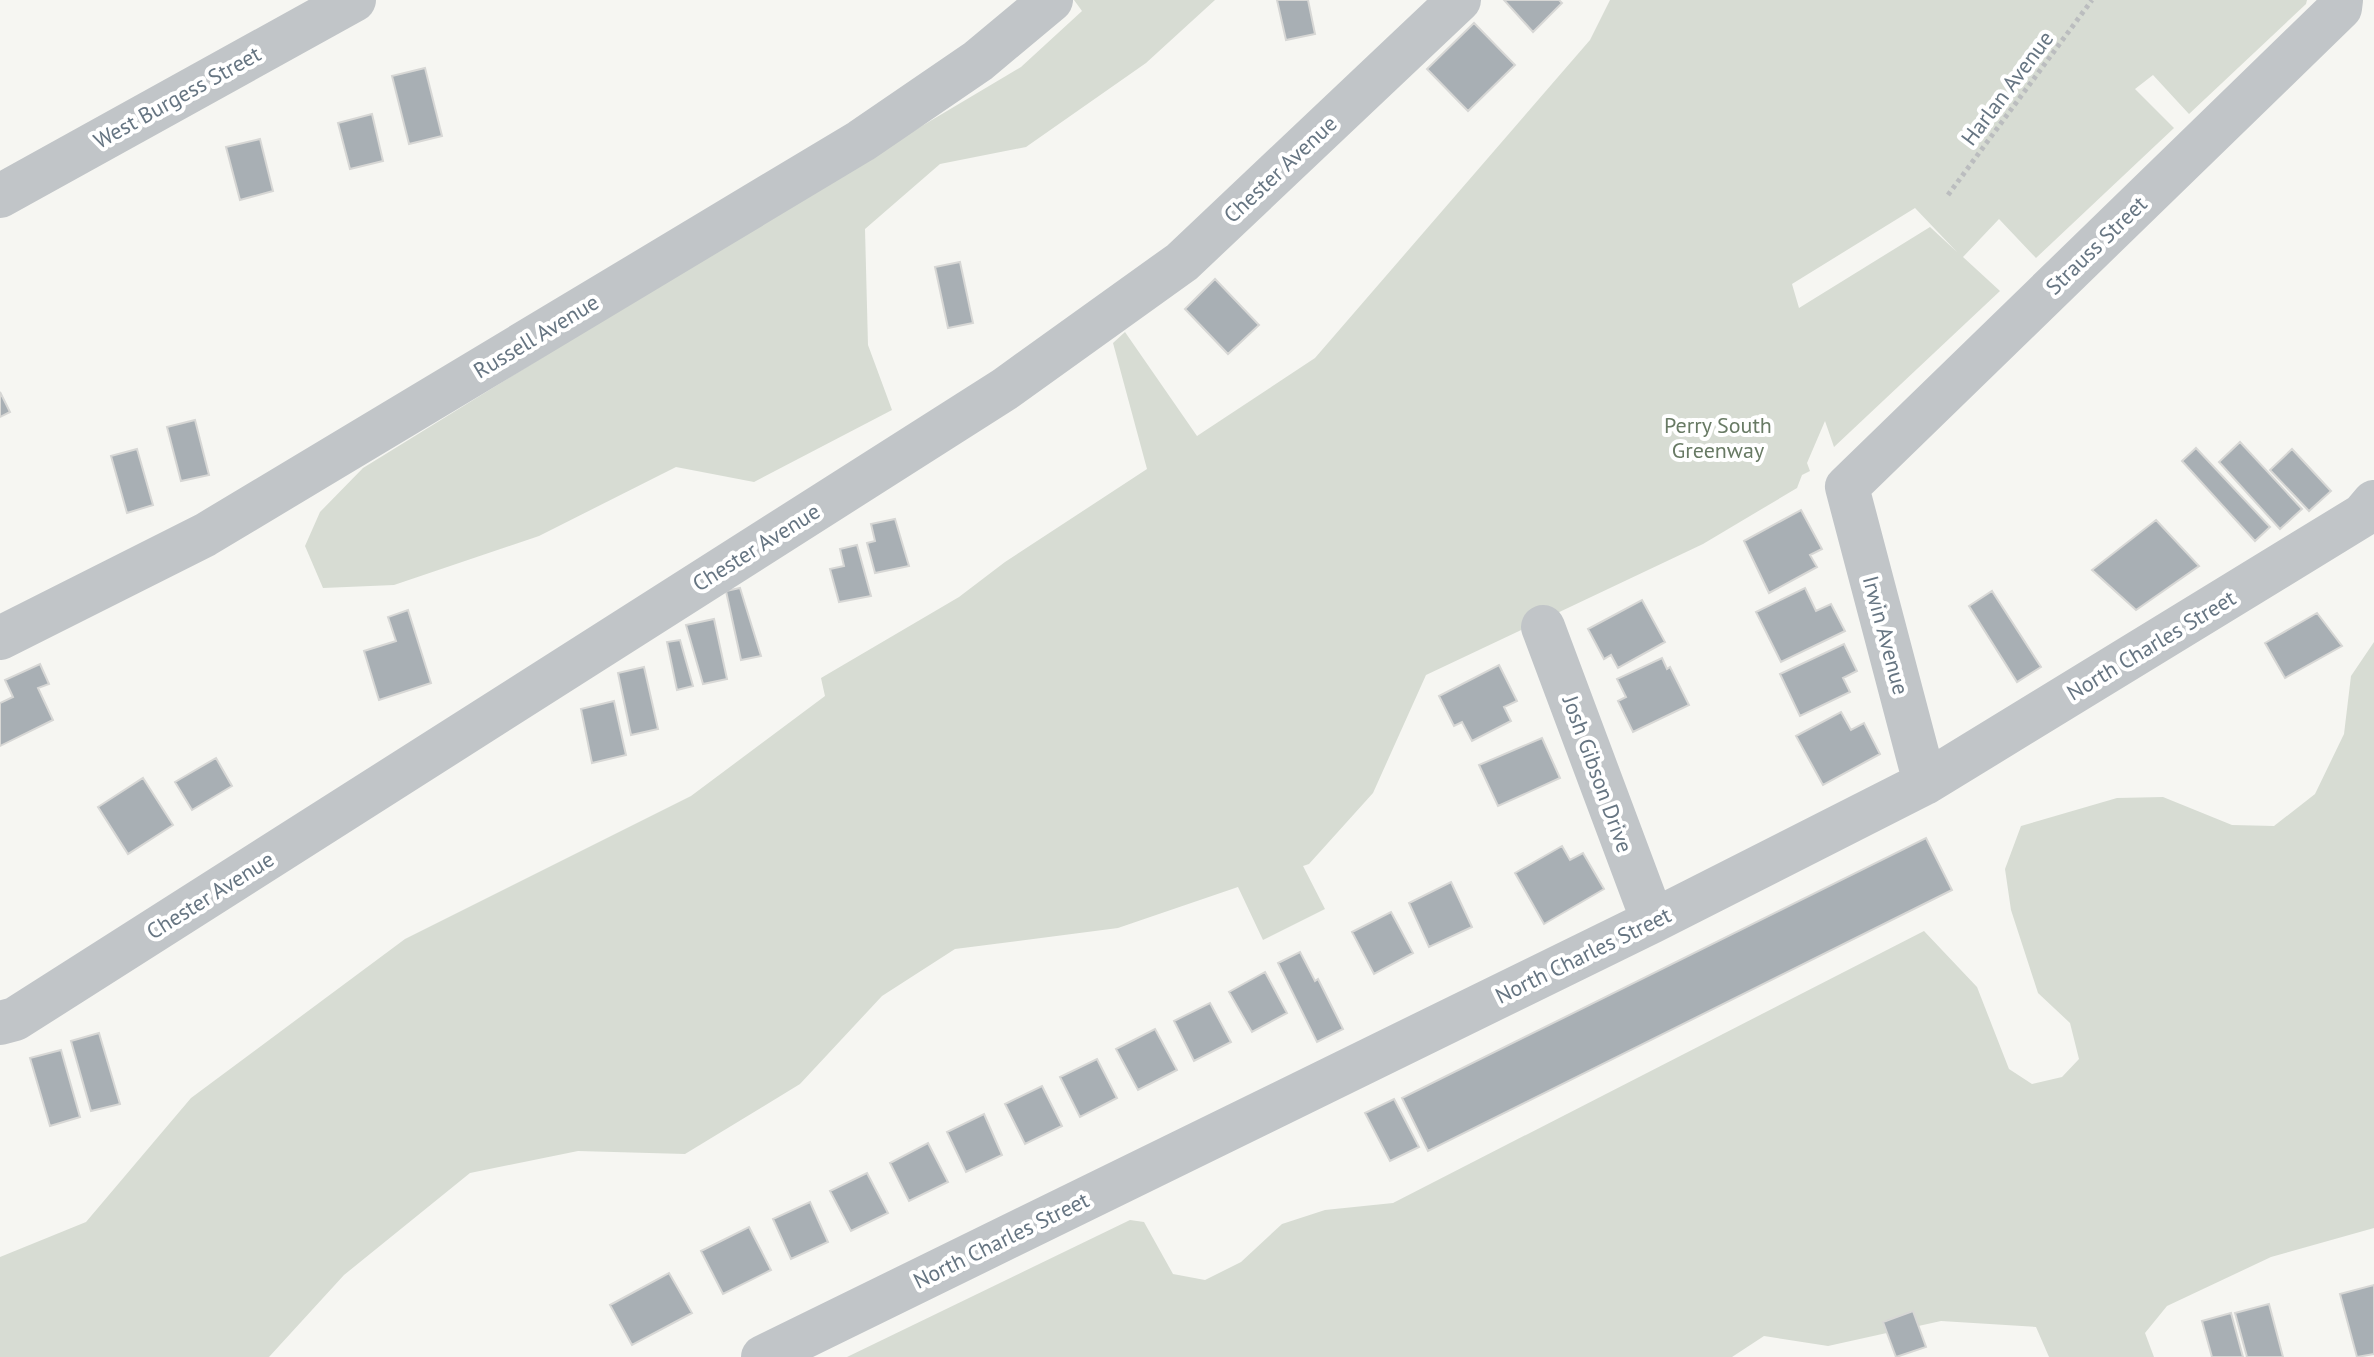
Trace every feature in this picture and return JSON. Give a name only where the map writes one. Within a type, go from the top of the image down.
[{"type":"street","name":"West Burgess Street","points":[[0,196],[354,0]]},
{"type":"street","name":"Russell Avenue","points":[[0,638],[205,535],[861,141],[978,61],[1051,0]]},
{"type":"street","name":"Chester Avenue","points":[[0,1023],[15,1019],[1005,389],[1182,262],[1459,0]]},
{"type":"street","name":"Strauss Street","points":[[1847,487],[2340,8],[2341,0]]},
{"type":"street","name":"Irwin Avenue","points":[[1847,487],[1925,783]]},
{"type":"street","name":"North Charles Street","points":[[763,1357],[1653,921],[1925,783],[2370,514]]},
{"type":"street","name":"Josh Gibson Drive","points":[[1543,627],[1653,921]]},
{"type":"path","name":"Harlan Avenue","points":[[1948,195],[2092,0]]},
{"type":"green space","points":[[1074,0],[1215,0],[1146,63],[1026,147],[940,164],[865,229],[868,345],[892,410],[754,482],[676,467],[539,536],[394,585],[323,588],[305,546],[320,512],[363,468],[789,205],[1021,67],[1082,11]]},
{"type":"green space","name":"Perry South Greenway","points":[[1610,0],[2307,0],[2189,114],[2153,75],[2135,89],[2174,128],[2036,258],[1999,219],[1963,257],[2000,291],[1834,447],[1825,421],[1807,463],[1810,471],[1802,475],[1797,488],[1703,544],[1426,675],[1373,793],[1309,864],[1303,866],[1325,909],[1263,940],[1238,887],[1118,928],[955,949],[882,996],[800,1084],[685,1154],[578,1151],[470,1173],[344,1275],[269,1357],[0,1357],[0,1257],[86,1222],[191,1098],[405,939],[691,796],[825,696],[821,678],[959,597],[1005,562],[1147,469],[1113,343],[1125,332],[1197,436],[1315,358],[1590,40]],"holes":[[[1915,208],[1957,252],[1930,227],[1799,308],[1792,284]]]},
{"type":"green space","points":[[2374,642],[2374,1228],[2271,1257],[2167,1306],[2145,1333],[2154,1357],[2049,1357],[2036,1327],[1941,1321],[1828,1346],[1764,1336],[1732,1357],[847,1357],[1130,1220],[1144,1222],[1173,1274],[1205,1280],[1241,1262],[1282,1224],[1325,1210],[1393,1203],[1924,931],[1977,987],[2009,1069],[2032,1084],[2062,1077],[2079,1059],[2070,1023],[2038,993],[2011,910],[2005,869],[2021,826],[2117,798],[2163,797],[2232,825],[2274,826],[2315,794],[2344,734],[2351,676]]},
{"type":"building","points":[[1277,0],[1308,0],[1315,34],[1286,40]]},
{"type":"building","points":[[1504,0],[1559,0],[1562,3],[1533,32]]},
{"type":"building","points":[[1474,23],[1515,65],[1468,111],[1427,69]]},
{"type":"building","points":[[425,68],[442,136],[409,144],[392,76]]},
{"type":"building","points":[[372,114],[383,161],[350,169],[338,123]]},
{"type":"building","points":[[260,139],[273,191],[240,200],[226,147]]},
{"type":"building","points":[[960,262],[973,323],[948,328],[935,267]]},
{"type":"building","points":[[1215,279],[1259,325],[1228,354],[1185,309]]},
{"type":"building","points":[[0,392],[10,412],[0,417]]},
{"type":"building","points":[[195,420],[209,475],[181,481],[167,427]]},
{"type":"building","points":[[2240,442],[2302,509],[2280,529],[2219,462]]},
{"type":"building","points":[[2196,448],[2270,527],[2255,541],[2182,461]]},
{"type":"building","points":[[137,449],[153,505],[127,513],[111,456]]},
{"type":"building","points":[[2292,449],[2331,491],[2309,511],[2270,470]]},
{"type":"building","points":[[1801,510],[1822,549],[1810,555],[1817,567],[1769,593],[1744,541]]},
{"type":"building","points":[[895,519],[909,566],[875,573],[867,543],[875,541],[871,524]]},
{"type":"building","points":[[2156,520],[2199,566],[2136,610],[2092,570]]},
{"type":"building","points":[[857,545],[871,596],[839,602],[830,569],[844,566],[840,549]]},
{"type":"building","points":[[740,588],[761,656],[741,660],[726,591]]},
{"type":"building","points":[[1805,588],[1816,611],[1831,604],[1845,631],[1781,662],[1756,612]]},
{"type":"building","points":[[1992,591],[2041,667],[2017,682],[1969,606]]},
{"type":"building","points":[[1642,600],[1665,642],[1618,668],[1611,655],[1604,659],[1588,629]]},
{"type":"building","points":[[408,610],[431,683],[379,700],[364,651],[396,641],[388,617]]},
{"type":"building","points":[[2317,613],[2342,646],[2285,678],[2265,643]]},
{"type":"building","points":[[714,619],[727,679],[703,684],[686,625]]},
{"type":"building","points":[[680,640],[693,686],[677,690],[667,642]]},
{"type":"building","points":[[1844,644],[1857,671],[1843,678],[1850,692],[1800,716],[1780,674]]},
{"type":"building","points":[[1662,658],[1667,669],[1670,667],[1689,705],[1633,732],[1618,701],[1626,697],[1617,679]]},
{"type":"building","points":[[40,664],[49,684],[38,688],[53,720],[0,746],[0,703],[13,697],[5,680]]},
{"type":"building","points":[[1499,665],[1517,701],[1504,707],[1511,721],[1472,741],[1462,722],[1454,726],[1439,696]]},
{"type":"building","points":[[644,667],[658,729],[631,735],[618,673]]},
{"type":"building","points":[[614,701],[626,755],[592,763],[581,709]]},
{"type":"building","points":[[1841,712],[1851,730],[1864,723],[1880,754],[1823,785],[1796,736]]},
{"type":"building","points":[[1542,738],[1560,778],[1498,806],[1479,765]]},
{"type":"building","points":[[216,758],[232,786],[192,810],[175,782]]},
{"type":"building","points":[[143,778],[173,825],[128,854],[98,807]]},
{"type":"building","points":[[1926,838],[1952,890],[1428,1151],[1402,1098]]},
{"type":"building","points":[[1562,846],[1570,860],[1583,853],[1604,889],[1544,924],[1515,873]]},
{"type":"building","points":[[1451,882],[1472,927],[1429,947],[1409,903]]},
{"type":"building","points":[[1391,912],[1413,953],[1374,974],[1352,932]]},
{"type":"building","points":[[1300,952],[1315,981],[1318,979],[1343,1029],[1317,1042],[1278,963]]},
{"type":"building","points":[[1265,972],[1287,1013],[1252,1032],[1229,992]]},
{"type":"building","points":[[1210,1003],[1231,1042],[1194,1061],[1174,1021]]},
{"type":"building","points":[[1155,1029],[1177,1070],[1138,1090],[1116,1049]]},
{"type":"building","points":[[99,1033],[120,1104],[91,1111],[71,1041]]},
{"type":"building","points":[[61,1050],[80,1117],[50,1126],[30,1058]]},
{"type":"building","points":[[1097,1059],[1117,1098],[1080,1117],[1060,1077]]},
{"type":"building","points":[[1042,1086],[1062,1126],[1025,1144],[1005,1104]]},
{"type":"building","points":[[1394,1099],[1419,1147],[1390,1161],[1365,1113]]},
{"type":"building","points":[[984,1114],[1002,1155],[966,1172],[947,1132]]},
{"type":"building","points":[[928,1143],[948,1182],[909,1201],[890,1163]]},
{"type":"building","points":[[867,1173],[888,1213],[851,1231],[830,1191]]},
{"type":"building","points":[[810,1202],[828,1242],[791,1259],[773,1219]]},
{"type":"building","points":[[749,1227],[771,1270],[723,1294],[701,1251]]},
{"type":"building","points":[[669,1273],[692,1313],[632,1345],[610,1305]]},
{"type":"building","points":[[2374,1285],[2374,1354],[2357,1357],[2340,1294]]},
{"type":"building","points":[[2269,1304],[2283,1357],[2247,1357],[2235,1313]]},
{"type":"building","points":[[1913,1311],[1926,1347],[1896,1357],[1883,1322]]},
{"type":"building","points":[[2231,1313],[2243,1357],[2212,1357],[2202,1321]]}]
